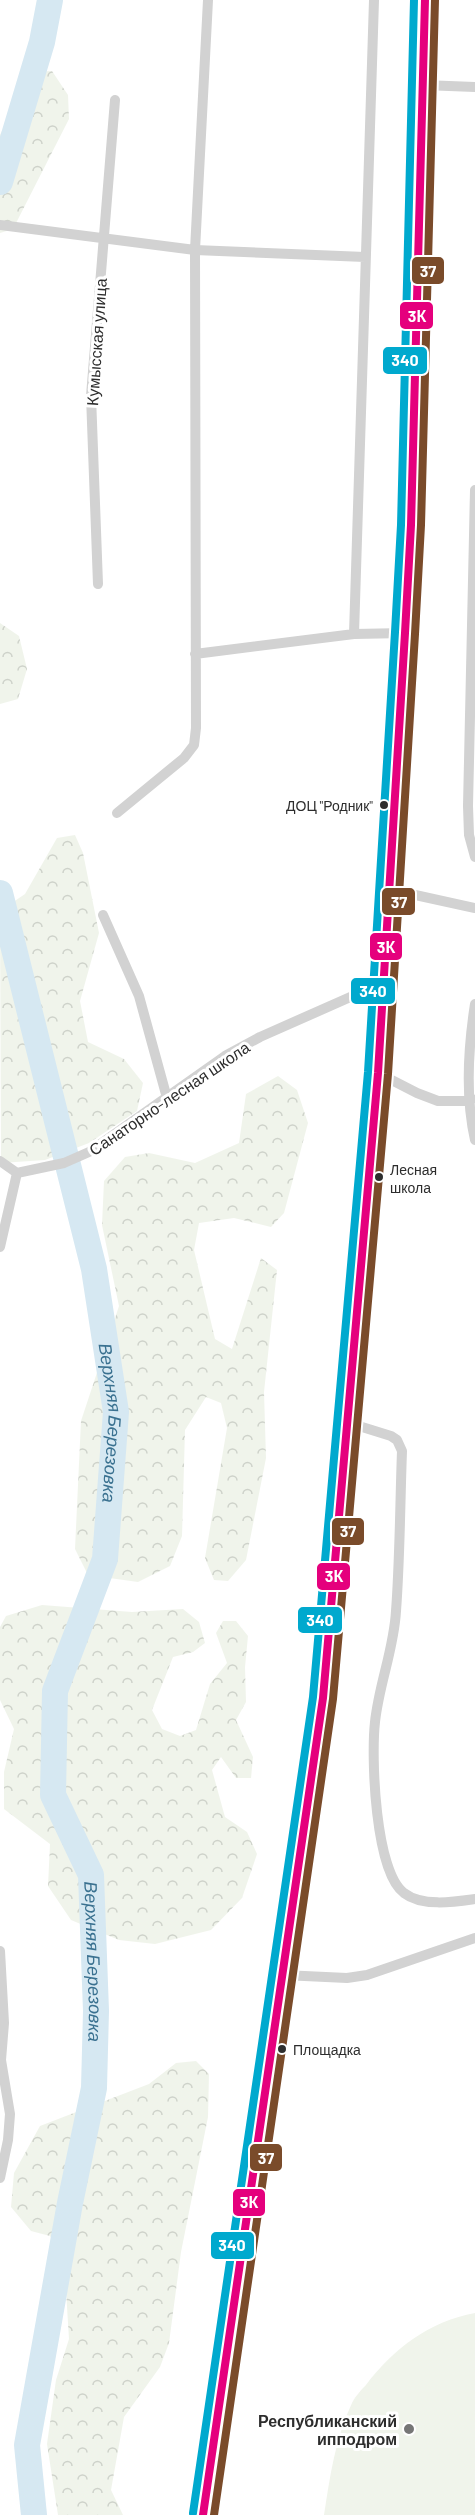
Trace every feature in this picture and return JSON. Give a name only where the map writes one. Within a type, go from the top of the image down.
[{"type":"main road","points":[[203,2515],[323,1698],[378,1073],[405,633],[411,525],[425,0]]},
{"type":"street","points":[[117,813],[184,758],[194,745],[196,728],[195,250],[208,0]]},
{"type":"street","points":[[354,634],[374,0]]},
{"type":"street","points":[[423,85],[475,87]]},
{"type":"street","name":"Кумысская улица","points":[[98,584],[91,396],[115,100]]},
{"type":"street","points":[[0,225],[195,250],[365,257]]},
{"type":"street","points":[[475,490],[468,806],[469,835],[475,856]]},
{"type":"street","points":[[195,654],[354,634],[405,633]]},
{"type":"street","points":[[388,889],[475,908]]},
{"type":"street","points":[[103,915],[139,996],[167,1098]]},
{"type":"street","name":"Санаторно-лесная школа","points":[[0,1172],[17,1173],[64,1163],[89,1152],[225,1056],[260,1037],[382,983]]},
{"type":"street","points":[[475,1004],[471,1029],[475,1140]]},
{"type":"street","points":[[378,1073],[438,1101],[472,1100]]},
{"type":"street","points":[[0,1161],[17,1173],[0,1247]]},
{"type":"street","points":[[346,1422],[391,1436],[397,1440],[402,1451],[393,1646],[375,1719],[373,1750],[384,1855],[390,1873],[404,1893],[424,1902],[457,1902],[475,1899]]},
{"type":"street","points":[[283,1975],[347,1978],[367,1975],[475,1938]]},
{"type":"street","points":[[0,1951],[4,2023],[1,2061],[10,2114],[8,2140],[0,2178]]},
{"type":"green space","points":[[52,71],[68,95],[69,119],[13,229],[0,233],[0,135],[31,72]]},
{"type":"green space","points":[[0,623],[19,636],[27,669],[18,699],[0,704]]},
{"type":"green space","points":[[75,835],[83,853],[99,933],[80,1001],[88,1042],[124,1059],[143,1083],[137,1111],[89,1143],[45,1160],[1,1163],[0,911],[25,894],[57,838]]},
{"type":"green space","points":[[278,1076],[297,1090],[308,1123],[284,1213],[271,1227],[234,1218],[199,1223],[194,1250],[215,1339],[232,1349],[261,1258],[277,1270],[264,1392],[266,1458],[246,1560],[228,1581],[214,1580],[205,1558],[227,1428],[221,1403],[206,1397],[185,1430],[182,1536],[170,1566],[138,1582],[88,1575],[75,1549],[81,1421],[119,1306],[102,1225],[104,1181],[125,1157],[149,1153],[195,1163],[239,1143],[246,1094]]},
{"type":"green space","points":[[42,1605],[132,1612],[183,1609],[199,1622],[205,1643],[193,1652],[173,1657],[152,1710],[162,1729],[180,1736],[196,1730],[210,1684],[227,1663],[216,1633],[223,1621],[236,1621],[248,1636],[245,1667],[246,1702],[236,1720],[253,1757],[251,1778],[236,1778],[221,1757],[212,1770],[225,1817],[247,1832],[257,1854],[242,1898],[211,1930],[155,1944],[119,1940],[71,1920],[48,1886],[50,1844],[4,1809],[4,1772],[14,1729],[0,1700],[0,1627],[6,1616]]},
{"type":"green space","points":[[196,2061],[209,2074],[208,2117],[181,2252],[169,2343],[160,2367],[124,2417],[111,2490],[123,2515],[58,2515],[47,2444],[56,2380],[69,2339],[64,2258],[50,2236],[31,2231],[11,2207],[14,2173],[40,2126],[149,2084],[176,2063]]},
{"type":"green space","name":"Республиканский ипподром","points":[[475,2313],[475,2515],[324,2515],[337,2444],[356,2396],[388,2360],[414,2338],[443,2323]]},
{"type":"waterway","name":"Верхняя Березовка","points":[[0,182],[42,42],[50,0]]},
{"type":"waterway","name":"Верхняя Березовка","points":[[0,893],[94,1269],[116,1412],[105,1559],[55,1691],[53,1795],[91,1875],[96,2011],[94,2088],[70,2203],[27,2445],[34,2515]]},
{"type":"transit line","name":"340","points":[[193,2513],[313,1697],[368,1072],[401,525],[414,0]]},
{"type":"transit line","name":"3К","points":[[203,2515],[323,1698],[378,1073],[405,633],[411,525],[425,0]]},
{"type":"transit line","name":"37","points":[[214,2515],[333,1699],[388,1074],[421,525],[435,0]]},
{"type":"place","name":"ДОЦ \"Родник\"","points":[[384,805]]},
{"type":"place","name":"Лесная школа","points":[[379,1177]]},
{"type":"place","name":"Площадка","points":[[282,2049]]},
{"type":"place","name":"Республиканский ипподром","points":[[409,2429]]}]
